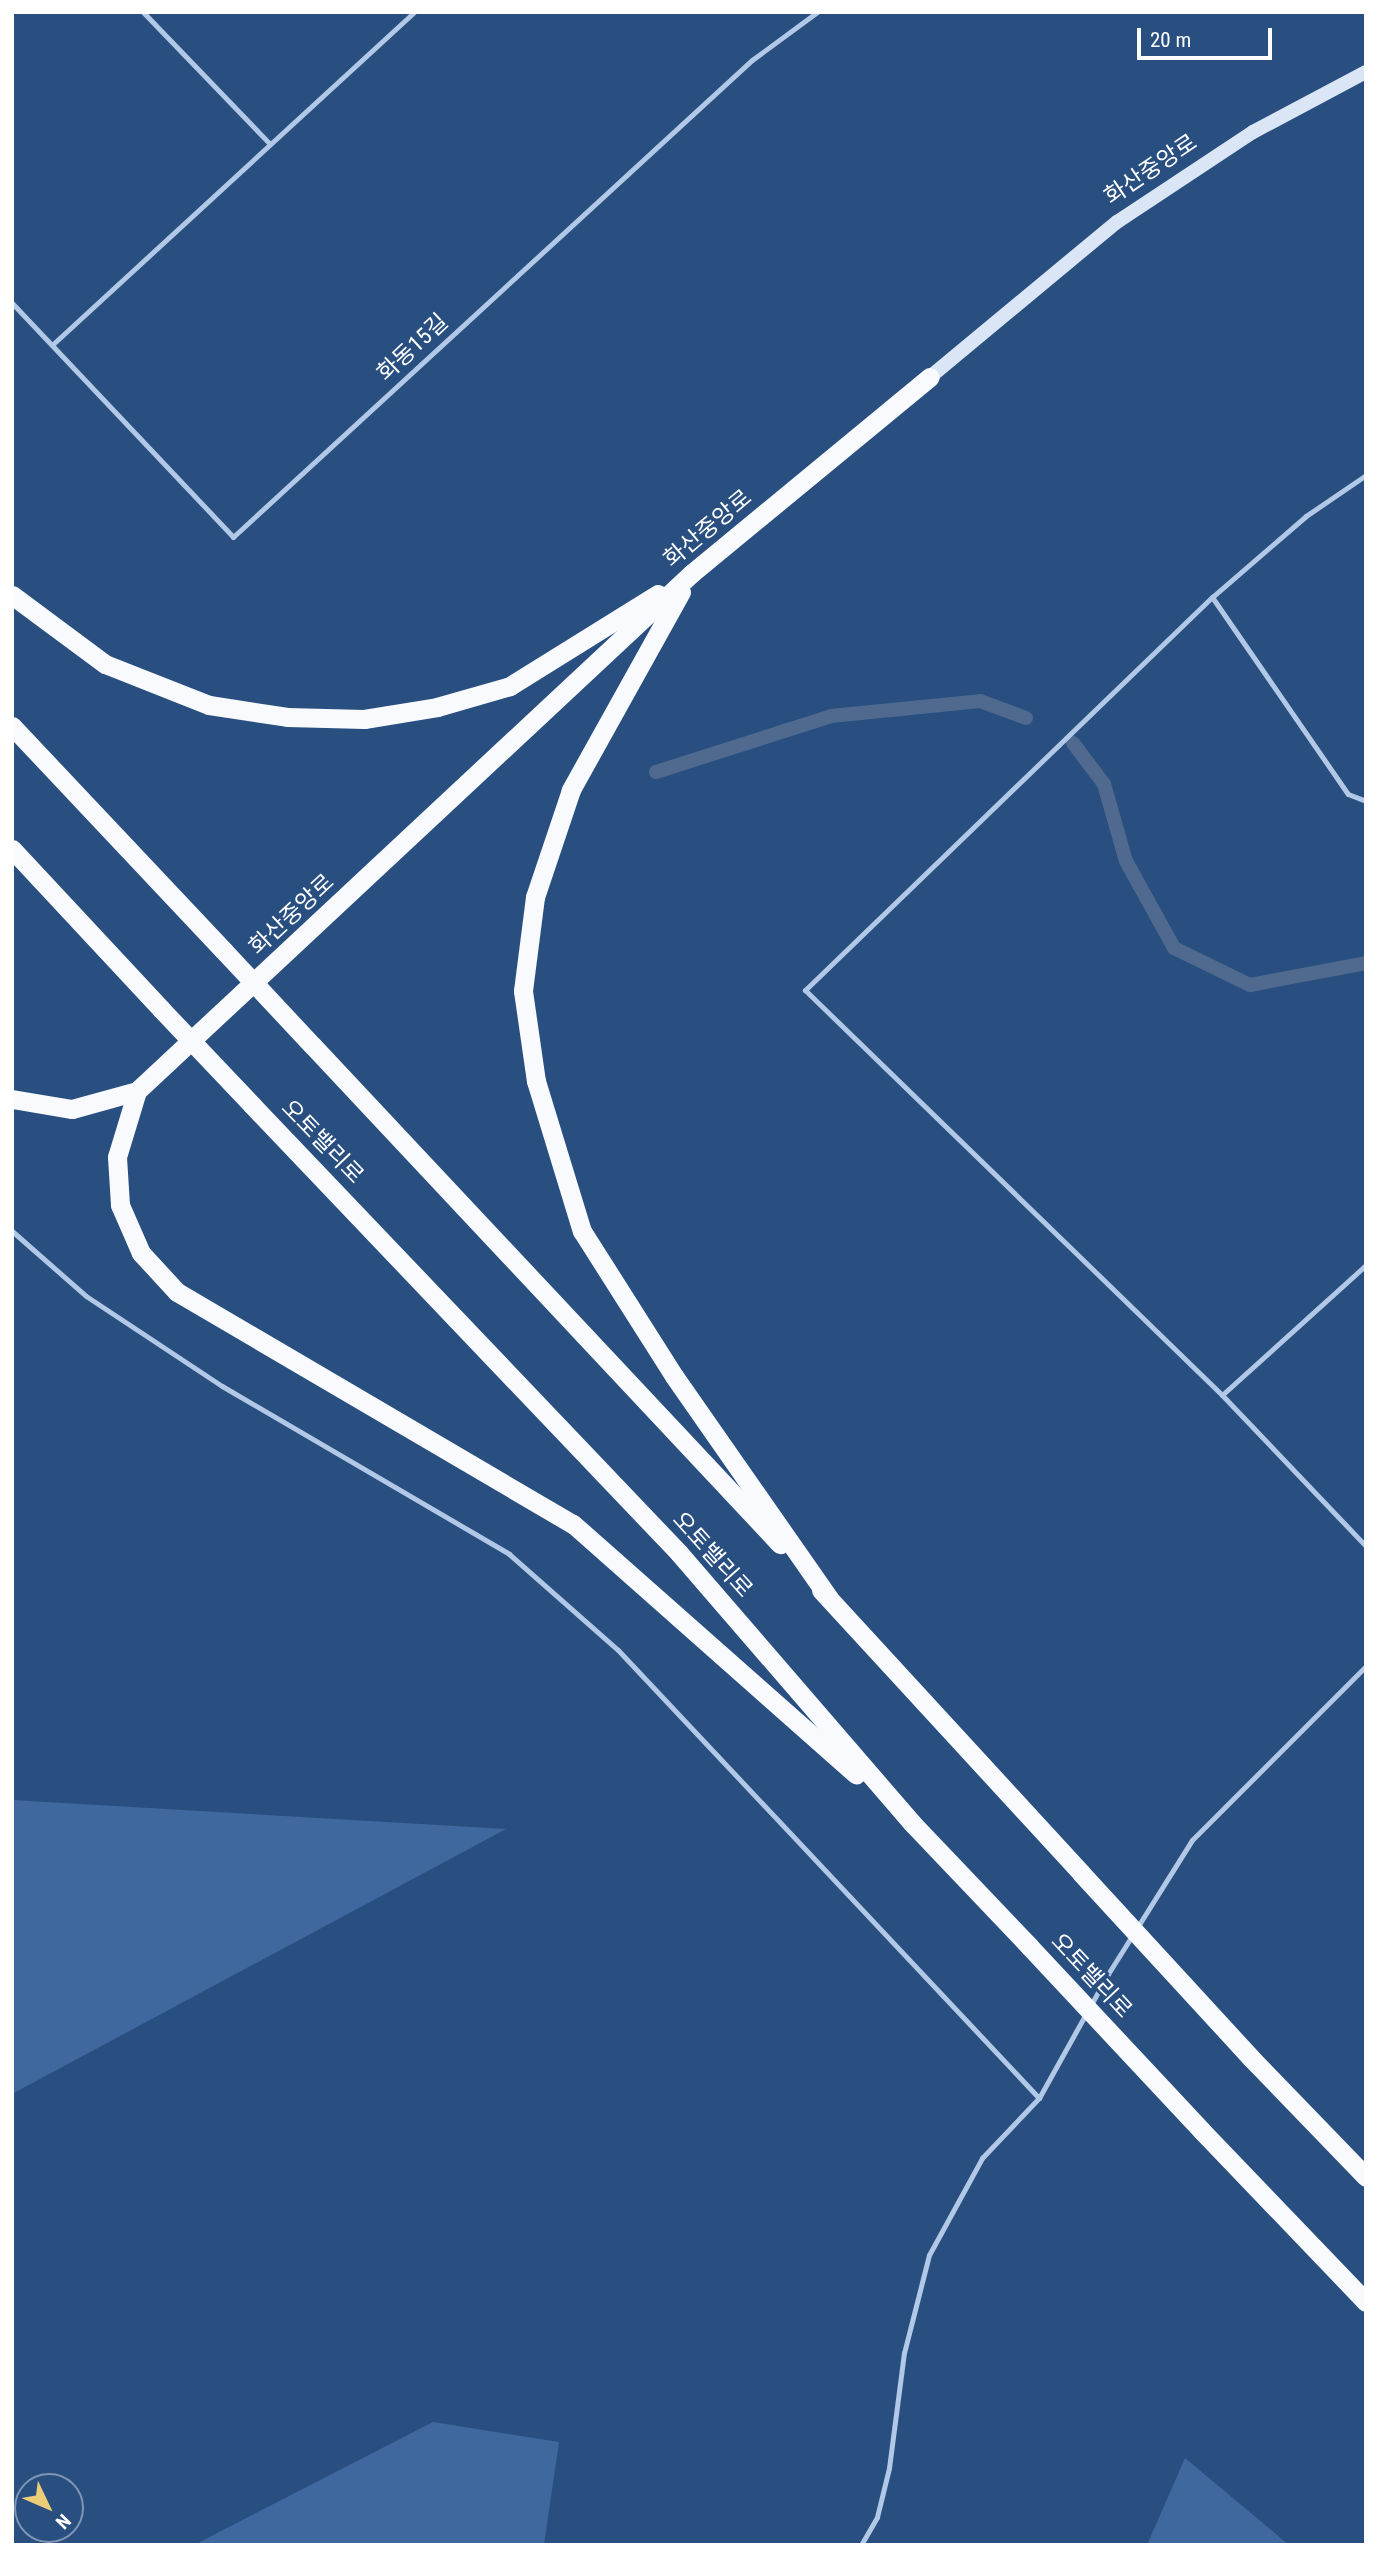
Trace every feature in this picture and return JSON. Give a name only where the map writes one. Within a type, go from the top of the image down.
[{"type":"highway","name":"화산중앙로","points":[[137,1091],[692,573],[930,377]]},
{"type":"highway","points":[[12,595],[105,664],[209,705],[286,717],[364,719],[437,707],[510,686],[692,573]]},
{"type":"highway","points":[[692,573],[570,790],[535,897],[523,991],[536,1081],[582,1231],[674,1376],[829,1598]]},
{"type":"highway","points":[[12,726],[829,1598],[1252,2059],[1366,2177]]},
{"type":"highway","name":"오토밸리로","points":[[12,849],[679,1553],[912,1823],[1366,2302]]},
{"type":"highway","points":[[12,1099],[72,1109],[137,1091]]},
{"type":"highway","points":[[137,1091],[117,1157],[120,1205],[141,1253],[177,1292],[573,1524],[912,1823]]},
{"type":"main road","name":"화산중앙로","points":[[930,377],[1116,222],[1253,132],[1366,72]]},
{"type":"lane","points":[[143,12],[270,144]]},
{"type":"lane","points":[[52,345],[414,12]]},
{"type":"lane","name":"화동15길","points":[[12,303],[233,537],[752,60],[817,12]]},
{"type":"lane","points":[[1366,475],[1306,516],[1212,597],[805,990],[1222,1395],[1366,1546]]},
{"type":"lane","points":[[1212,597],[1348,794],[1366,801]]},
{"type":"lane","points":[[12,1231],[86,1296],[222,1386],[509,1554],[618,1650],[1039,2098]]},
{"type":"lane","points":[[1222,1395],[1366,1265]]},
{"type":"lane","points":[[861,2545],[877,2516],[889,2468],[904,2353],[929,2255],[982,2158],[1039,2098],[1108,1974],[1192,1840],[1366,1666]]},
{"type":"shaded area","points":[[12,1800],[506,1829],[12,2094]]},
{"type":"shaded area","points":[[433,2422],[559,2442],[544,2545],[194,2545]]},
{"type":"shaded area","points":[[1185,2458],[1289,2545],[1147,2545]]},
{"type":"waterway","points":[[656,772],[831,716],[980,701],[1026,718]]},
{"type":"waterway","points":[[1073,743],[1104,784],[1126,861],[1174,948],[1250,985],[1366,963]]}]
